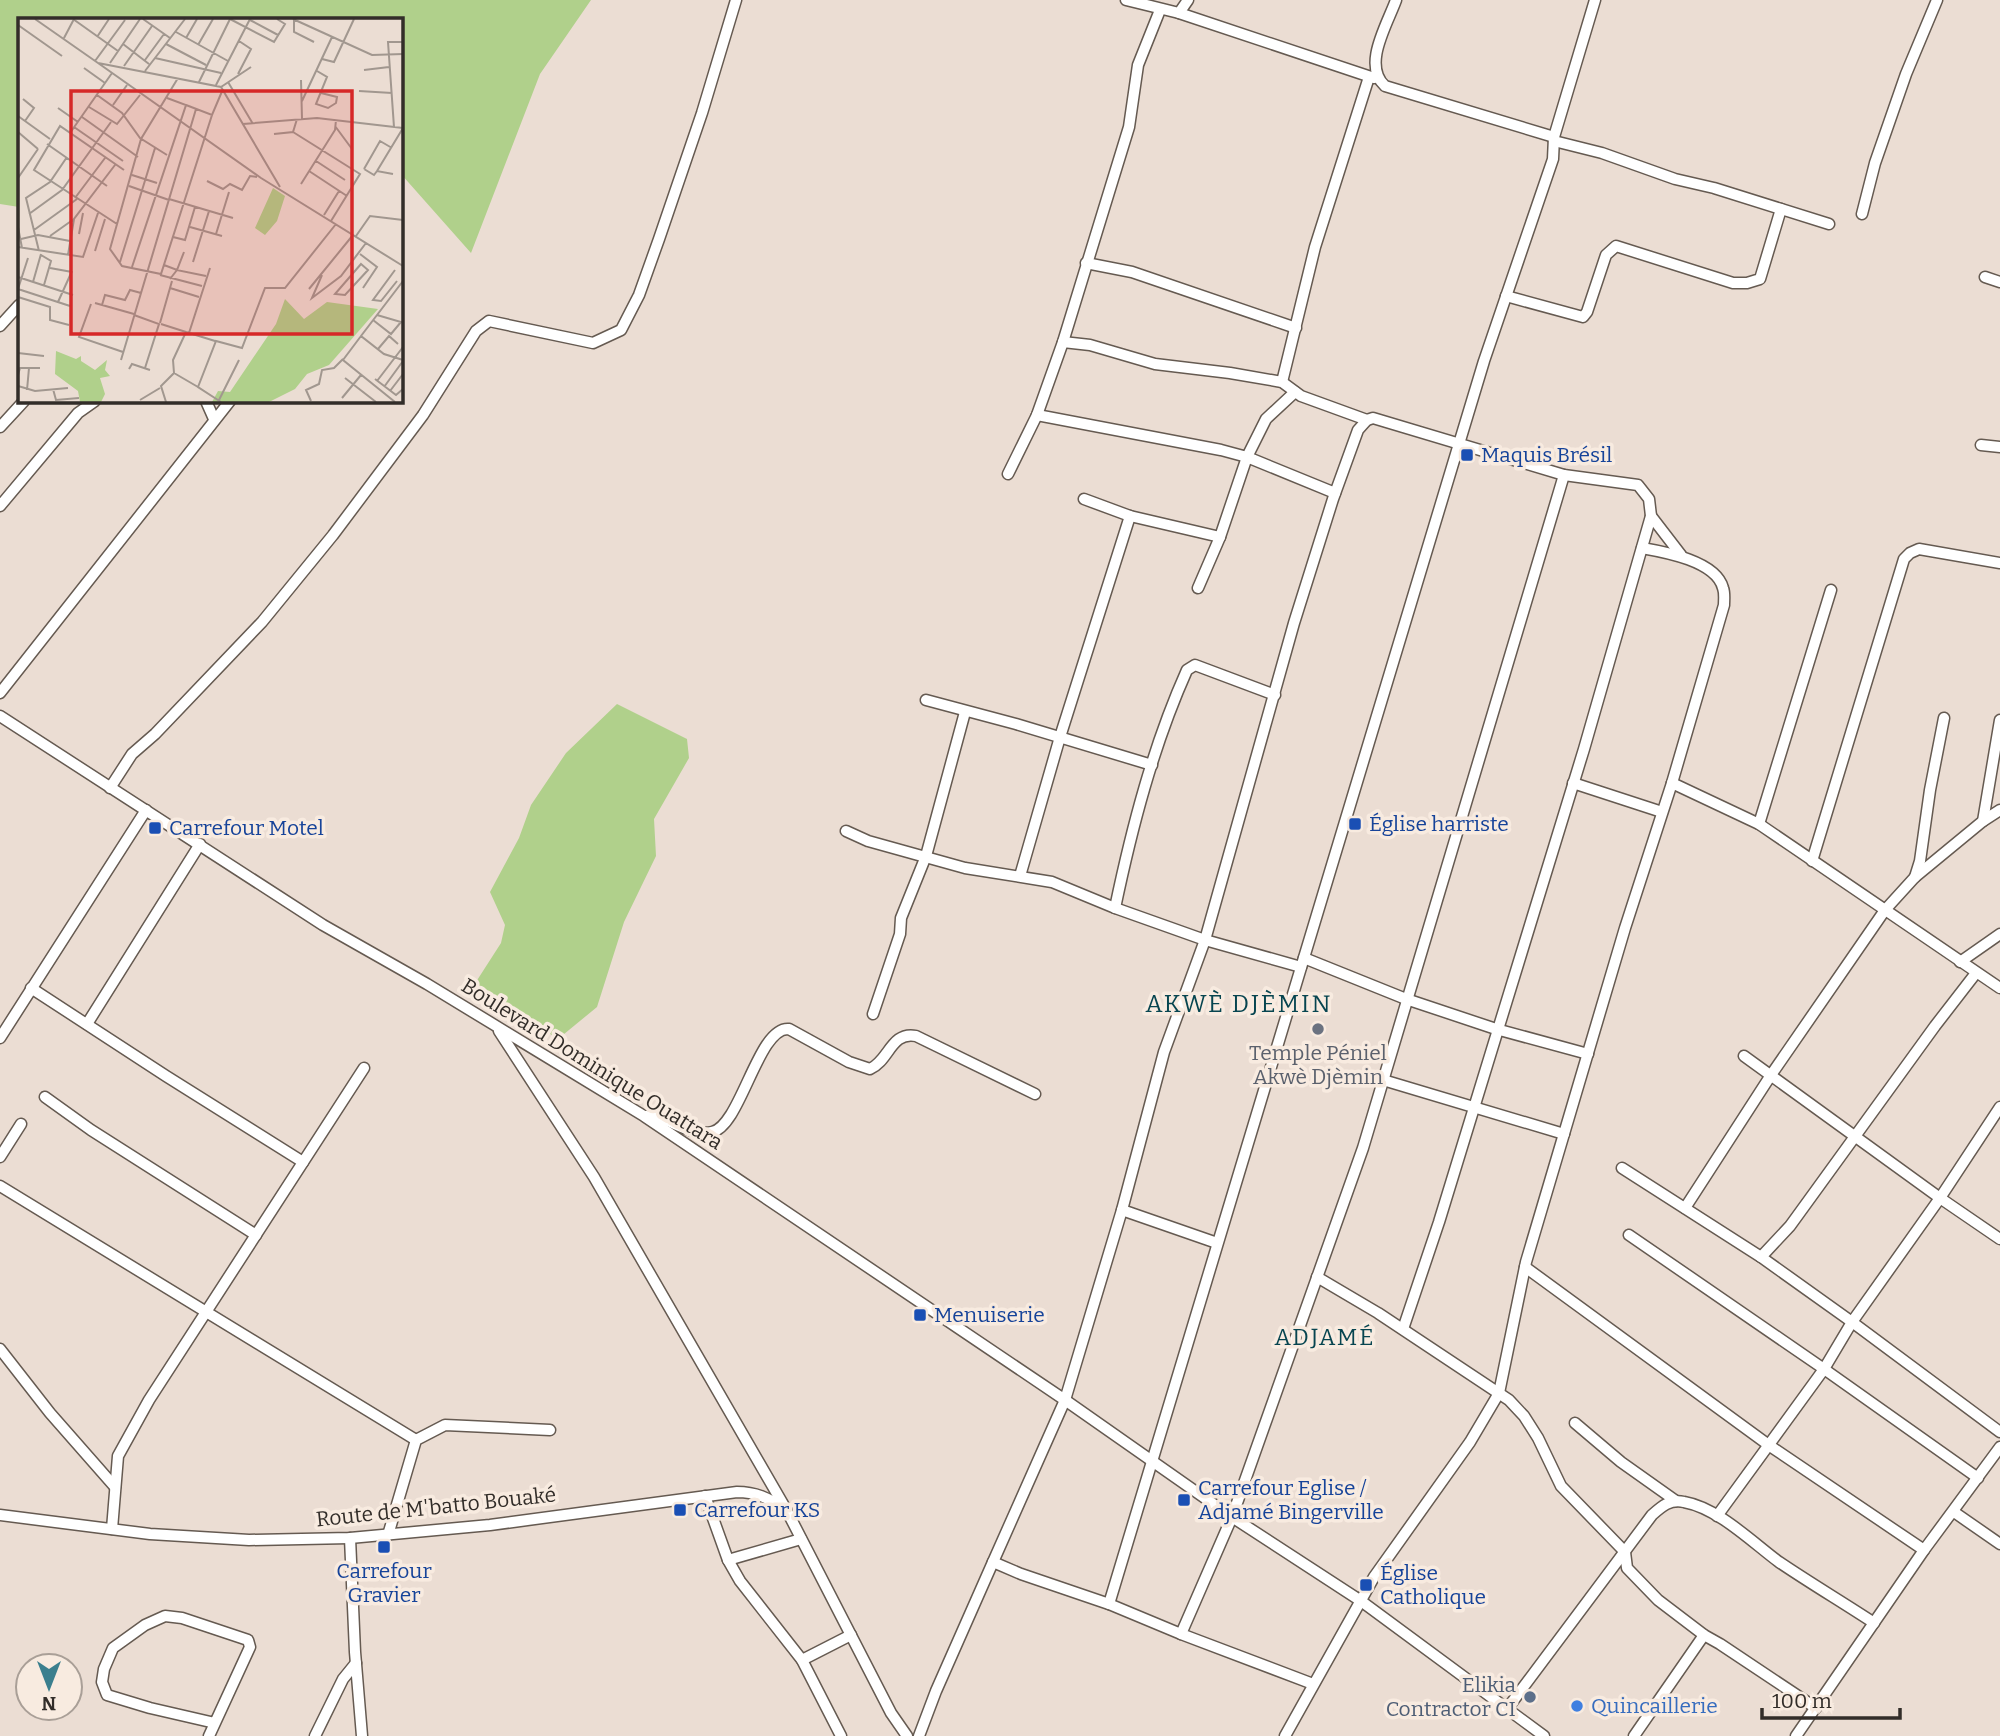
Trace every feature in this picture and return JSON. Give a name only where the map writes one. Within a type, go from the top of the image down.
[{"type":"street","points":[[110,788],[132,754],[155,734],[262,622],[333,535],[423,415],[476,331],[489,321],[593,344],[621,330],[639,295],[655,250],[702,113],[736,0]]},
{"type":"street","points":[[1126,0],[1179,13],[1373,78],[1385,86],[1602,153],[1675,179],[1829,224]]},
{"type":"street","points":[[1179,13],[1188,0]]},
{"type":"street","points":[[1282,382],[1315,247],[1373,78],[1377,51],[1396,0]]},
{"type":"street","points":[[1109,1604],[1506,296],[1553,159],[1554,139],[1595,0]]},
{"type":"street","points":[[1861,214],[1875,163],[1906,74],[1937,0]]},
{"type":"street","points":[[1008,474],[1037,415],[1063,342],[1129,127],[1138,65],[1160,10]]},
{"type":"street","points":[[1506,296],[1583,317],[1606,255],[1616,246],[1732,283],[1747,283],[1760,279],[1782,209]]},
{"type":"street","points":[[1086,263],[1132,272],[1296,328]]},
{"type":"street","points":[[1985,277],[2000,282]]},
{"type":"street","points":[[0,326],[18,306]]},
{"type":"street","points":[[1063,342],[1090,345],[1155,363],[1282,382],[1301,396],[1367,420]]},
{"type":"street","points":[[1198,588],[1220,537],[1247,457],[1266,419],[1295,392]]},
{"type":"street","points":[[0,427],[23,402]]},
{"type":"street","points":[[0,506],[78,413],[94,402]]},
{"type":"street","points":[[206,402],[214,419]]},
{"type":"street","points":[[0,693],[229,402]]},
{"type":"street","points":[[1037,415],[1221,450],[1247,457],[1335,494]]},
{"type":"street","points":[[919,1736],[936,1691],[1066,1400],[1122,1210],[1164,1052],[1205,940],[1294,623],[1358,430],[1367,420],[1373,418],[1564,475],[1638,485],[1649,499],[1651,516],[1573,783],[1403,1329]]},
{"type":"street","points":[[1981,445],[1999,446]]},
{"type":"street","points":[[1181,1634],[1232,1517],[1363,1148],[1564,475]]},
{"type":"street","points":[[1084,499],[1130,516],[1220,537]]},
{"type":"street","points":[[1020,876],[1060,737],[1130,516]]},
{"type":"street","points":[[1285,1736],[1374,1577],[1470,1442],[1499,1393],[1525,1267],[1724,605],[1723,588],[1718,578],[1681,555],[1651,516]]},
{"type":"street","points":[[1642,548],[1681,555]]},
{"type":"street","points":[[1812,861],[1904,559],[1909,553],[1919,549],[2000,563]]},
{"type":"street","points":[[1759,824],[1831,590]]},
{"type":"street","points":[[1115,908],[1132,826],[1187,670],[1195,665],[1275,695]]},
{"type":"street","points":[[926,700],[1152,765]]},
{"type":"street","points":[[873,1014],[900,934],[901,918],[926,856],[965,712]]},
{"type":"street","name":"Boulevard Dominique Ouattara","points":[[0,716],[323,925],[428,984],[644,1116],[1066,1400],[1232,1517],[1361,1601],[1544,1736]]},
{"type":"street","points":[[1915,877],[1944,718]]},
{"type":"street","points":[[1983,821],[2000,720]]},
{"type":"street","points":[[1573,783],[1662,812]]},
{"type":"street","points":[[1672,783],[1759,824],[2000,988]]},
{"type":"street","points":[[0,1038],[146,810]]},
{"type":"street","points":[[1685,1209],[1771,1075],[1885,910],[1915,877],[2000,810]]},
{"type":"street","points":[[846,831],[868,841],[965,868],[1052,882],[1205,940],[1302,962],[1496,1029],[1588,1054]]},
{"type":"street","points":[[87,1024],[200,844]]},
{"type":"street","points":[[1960,962],[2000,934]]},
{"type":"street","points":[[1761,1257],[1790,1226],[1976,973]]},
{"type":"street","points":[[31,988],[303,1162]]},
{"type":"street","points":[[497,1028],[594,1177],[787,1511],[891,1713],[907,1736]]},
{"type":"street","points":[[644,1116],[657,1116],[700,1133],[714,1132],[725,1125],[758,1061],[776,1032],[783,1029],[789,1029],[849,1062],[870,1069],[876,1066],[898,1038],[916,1036],[1035,1094]]},
{"type":"street","points":[[1744,1056],[2000,1239]]},
{"type":"street","points":[[112,1529],[118,1455],[149,1400],[363,1068]]},
{"type":"street","points":[[1383,1080],[1564,1134]]},
{"type":"street","points":[[45,1097],[256,1235]]},
{"type":"street","points":[[1717,1516],[1824,1369],[1852,1322],[1940,1198],[2000,1107]]},
{"type":"street","points":[[0,1157],[21,1124]]},
{"type":"street","points":[[1622,1168],[1761,1257],[2000,1432]]},
{"type":"street","points":[[0,1186],[416,1440]]},
{"type":"street","points":[[1122,1210],[1217,1243]]},
{"type":"street","points":[[1629,1235],[1978,1478]]},
{"type":"street","points":[[1525,1267],[1770,1446],[1924,1550]]},
{"type":"street","points":[[1317,1277],[1403,1329],[1499,1393],[1524,1416],[1561,1486],[1625,1552],[1627,1568],[1658,1600],[1704,1635],[1816,1707]]},
{"type":"street","points":[[0,1349],[50,1413],[115,1487]]},
{"type":"street","points":[[1574,1423],[1621,1462],[1676,1501]]},
{"type":"street","points":[[388,1535],[416,1440],[444,1425],[550,1430]]},
{"type":"street","points":[[1796,1736],[1924,1550],[2000,1447]]},
{"type":"street","name":"Route de M'batto Bouaké","points":[[0,1515],[112,1529],[249,1540],[388,1535],[490,1525],[750,1492],[787,1511]]},
{"type":"street","points":[[705,1496],[728,1560],[740,1581],[802,1660],[841,1736]]},
{"type":"street","points":[[1507,1709],[1652,1515],[1664,1504],[1676,1501],[1690,1503],[1717,1516],[1779,1562],[1874,1623]]},
{"type":"street","points":[[1954,1512],[2000,1544]]},
{"type":"street","points":[[351,1538],[362,1736]]},
{"type":"street","points":[[728,1560],[801,1539]]},
{"type":"street","points":[[993,1562],[1313,1684]]},
{"type":"street","points":[[209,1736],[215,1723],[250,1647],[248,1640],[182,1618],[165,1616],[145,1625],[113,1648],[102,1682],[107,1695],[150,1709],[215,1723]]},
{"type":"street","points":[[802,1660],[851,1635]]},
{"type":"street","points":[[1634,1736],[1704,1635]]},
{"type":"street","points":[[315,1736],[343,1679],[356,1663]]},
{"type":"green space","points":[[0,0],[591,0],[540,74],[471,253],[402,175],[402,18],[18,18],[18,207],[0,204]]},
{"type":"green space","points":[[617,704],[687,739],[689,758],[654,819],[656,856],[624,922],[597,1007],[558,1039],[474,985],[501,943],[505,925],[490,892],[519,838],[531,805],[566,753]]},
{"type":"place","name":"Maquis Brésil","points":[[1467,455]]},
{"type":"place","name":"Église harriste","points":[[1355,824]]},
{"type":"place","name":"Carrefour Motel","points":[[155,828]]},
{"type":"place","name":"Temple Péniel Akwè Djèmin","points":[[1318,1029]]},
{"type":"place","name":"Menuiserie","points":[[920,1315]]},
{"type":"place","name":"Carrefour Eglise / Adjamé Bingerville","points":[[1184,1500]]},
{"type":"place","name":"Carrefour KS","points":[[680,1510]]},
{"type":"place","name":"Carrefour Gravier","points":[[384,1547]]},
{"type":"place","name":"Église Catholique","points":[[1366,1585]]},
{"type":"place","name":"Elikia Contractor CI","points":[[1530,1697]]},
{"type":"place","name":"Quincaillerie","points":[[1577,1706]]},
{"type":"district","name":"AKWÈ DJÈMIN","points":[[1239,1004]]},
{"type":"district","name":"ADJAMÉ","points":[[1325,1337]]}]
